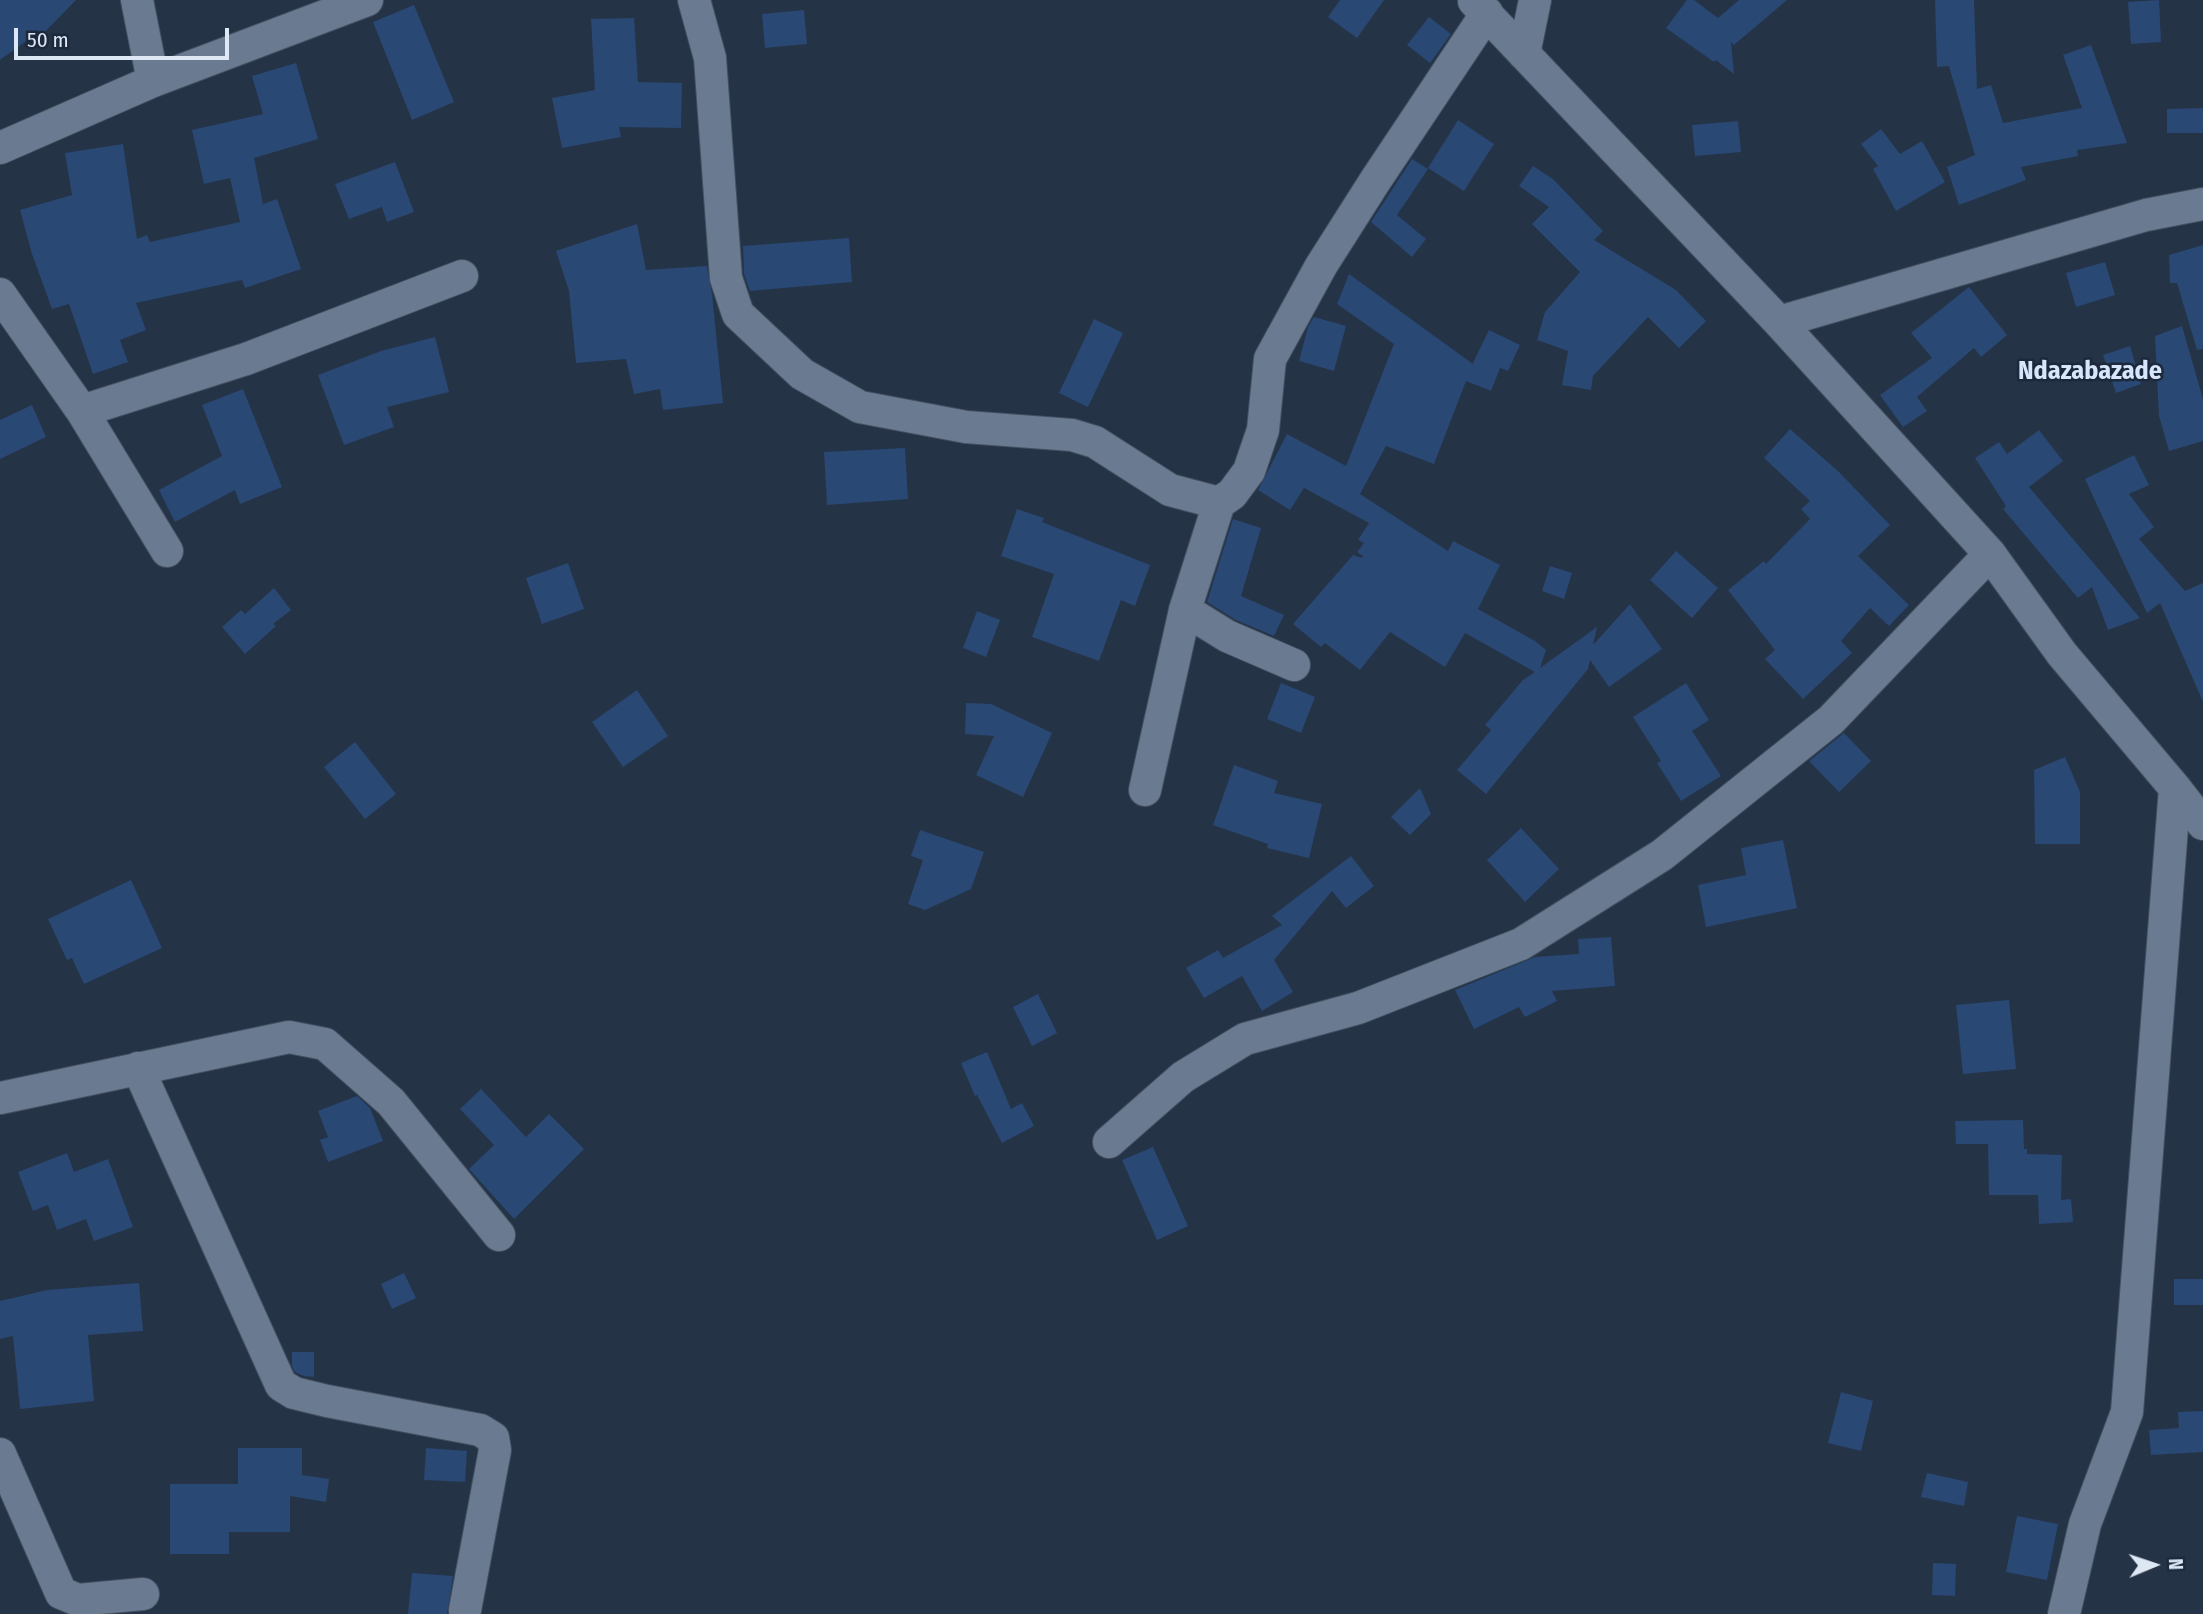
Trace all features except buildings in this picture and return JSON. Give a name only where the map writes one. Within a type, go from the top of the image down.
[{"type":"street","points":[[137,0],[153,81]]},
{"type":"street","points":[[0,148],[153,81],[366,0]]},
{"type":"street","points":[[694,0],[710,58],[726,278],[738,314],[802,374],[860,407],[966,427],[1072,435],[1095,442],[1170,490],[1219,503]]},
{"type":"street","points":[[1524,54],[1535,0]]},
{"type":"street","points":[[1146,790],[1185,610],[1219,503],[1232,494],[1249,471],[1263,430],[1270,359],[1321,266],[1480,7],[1779,322],[1990,554],[2062,654],[2203,824]]},
{"type":"street","points":[[1779,322],[2146,215],[2203,204]]},
{"type":"street","points":[[82,411],[246,359],[462,276]]},
{"type":"street","points":[[0,294],[82,411],[167,551]]},
{"type":"street","points":[[1109,1142],[1183,1077],[1245,1039],[1358,1008],[1521,944],[1662,855],[1830,720],[1990,554]]},
{"type":"street","points":[[1185,610],[1227,636],[1294,664]]},
{"type":"street","points":[[2064,1614],[2085,1524],[2127,1412],[2175,788]]},
{"type":"street","points":[[0,1098],[289,1037],[325,1044],[391,1102],[499,1234]]},
{"type":"street","points":[[138,1068],[281,1385],[294,1393],[480,1430],[494,1438],[495,1450],[465,1610]]},
{"type":"street","points":[[0,1454],[61,1593],[78,1600],[144,1594]]},
{"type":"district","name":"Ndazabazade","points":[[2090,372]]}]
